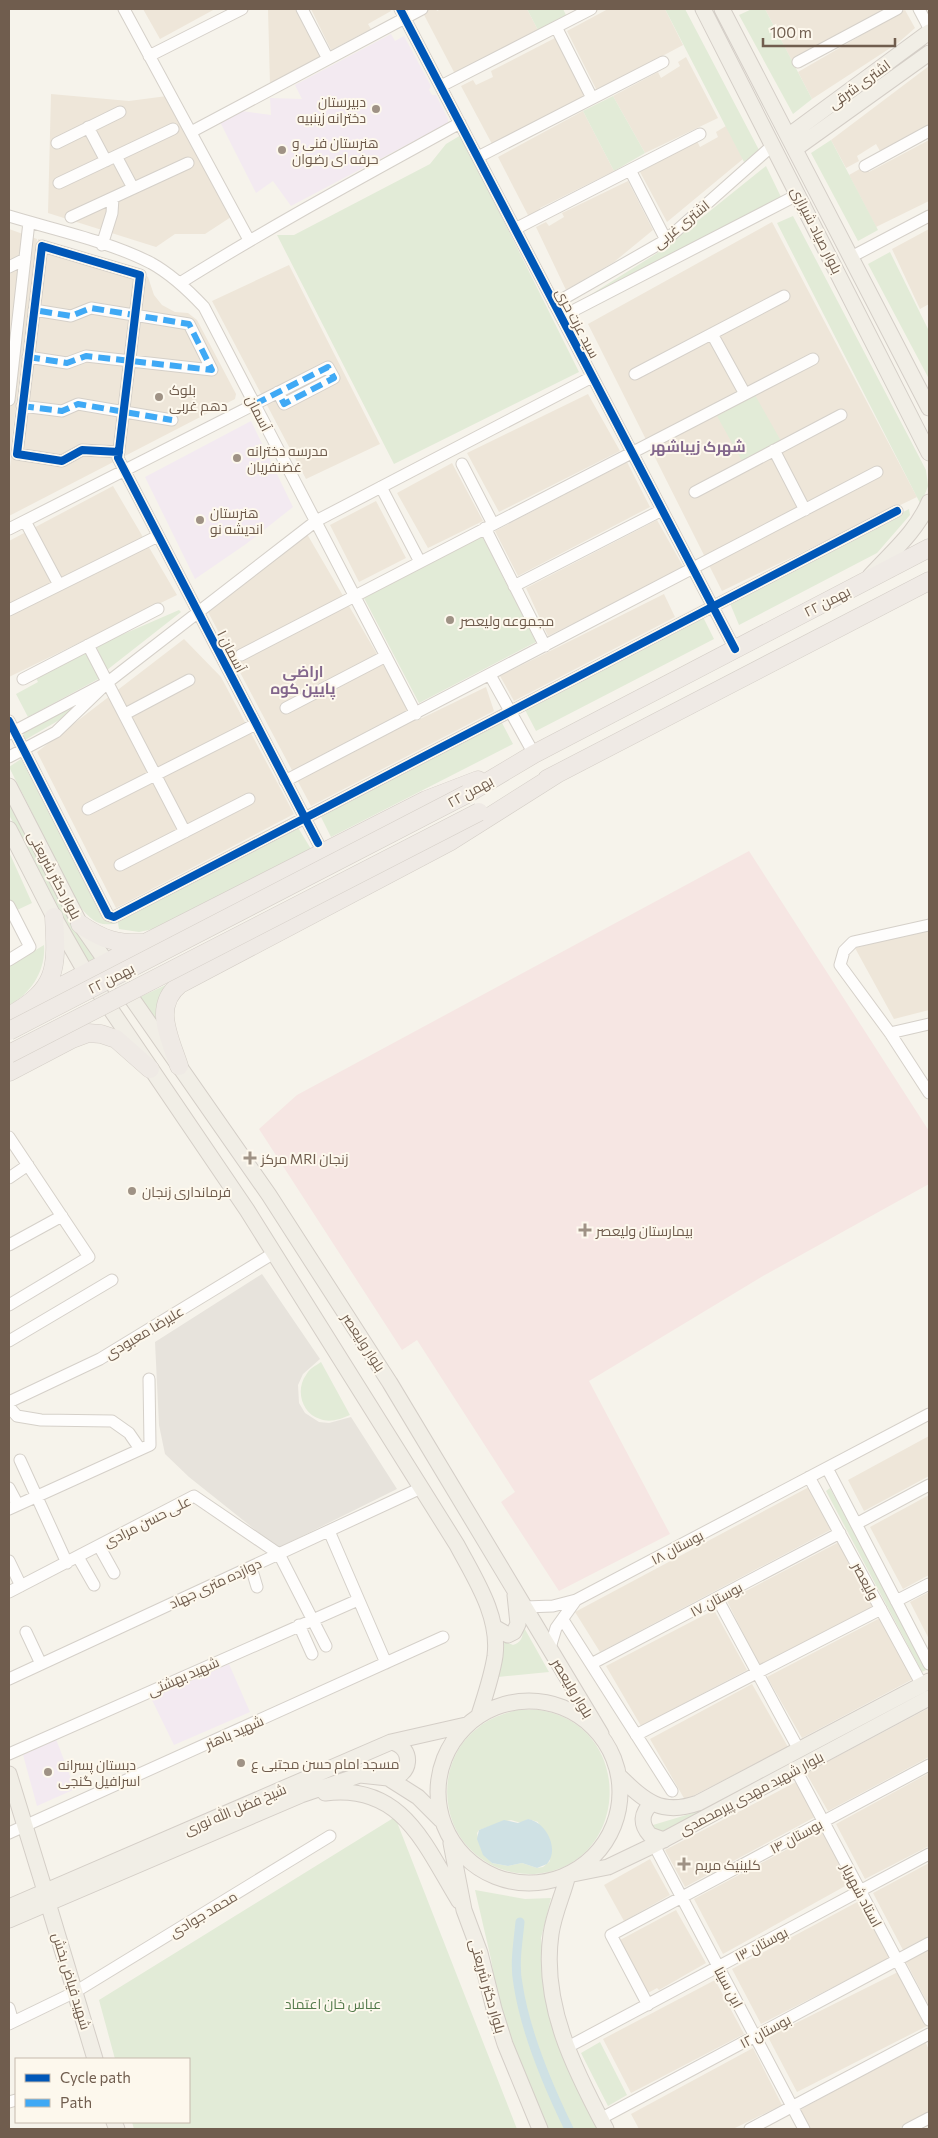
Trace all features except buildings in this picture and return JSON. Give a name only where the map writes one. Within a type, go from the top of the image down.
[{"type":"highway","name":"۲۲ بهمن","points":[[10,1021],[467,794],[534,754],[929,548]]},
{"type":"highway","name":"۲۲ بهمن","points":[[9,1054],[479,812],[557,774],[929,581]]},
{"type":"highway","points":[[33,1001],[426,800],[514,766]]},
{"type":"highway","points":[[179,1066],[166,1026],[164,1012],[171,991],[180,984],[451,841],[557,774]]},
{"type":"highway","points":[[10,1021],[33,1001],[44,988],[52,974],[56,959],[54,917]]},
{"type":"highway","points":[[80,924],[107,940],[125,944],[145,943]]},
{"type":"highway","points":[[182,926],[182,940],[187,952],[195,963],[207,970]]},
{"type":"highway","points":[[10,1021],[20,1018],[34,1031],[37,1049],[35,1058]]},
{"type":"highway","points":[[9,1072],[72,1039],[88,1033],[101,1034],[116,1039],[150,1069]]},
{"type":"main road","name":"بلوار صیاد شیرازی","points":[[703,9],[799,194],[929,453]]},
{"type":"main road","name":"بلوار صیاد شیرازی","points":[[722,9],[929,408]]},
{"type":"main road","name":"اشتری شرقی","points":[[791,143],[929,32]]},
{"type":"main road","name":"اشتری شرقی","points":[[791,143],[929,53]]},
{"type":"main road","points":[[864,582],[919,521],[929,502]]},
{"type":"main road","name":"بلوار دکتر شریعتی","points":[[9,786],[80,924],[107,962]]},
{"type":"main road","name":"بلوار دکتر شریعتی","points":[[9,829],[54,917],[86,973]]},
{"type":"main road","name":"بلوار ولیعصر","points":[[107,962],[269,1196],[390,1383],[601,1734],[612,1754],[619,1776]]},
{"type":"main road","name":"بلوار ولیعصر","points":[[86,973],[247,1210],[457,1545],[480,1586],[494,1627],[495,1655],[479,1715]]},
{"type":"main road","points":[[247,1210],[269,1196]]},
{"type":"main road","points":[[494,1627],[508,1635],[514,1632],[518,1624],[515,1589]]},
{"type":"main road","name":"بلوار شهید مهدی پیرمحمدی","points":[[652,1803],[682,1809],[698,1803],[798,1750],[927,1688]]},
{"type":"main road","name":"بلوار شهید مهدی پیرمحمدی","points":[[568,1875],[608,1867],[659,1842],[796,1770],[927,1688]]},
{"type":"main road","points":[[601,1734],[585,1718],[565,1707],[544,1701],[521,1700],[499,1705],[479,1715],[466,1725],[453,1740],[443,1759],[437,1800],[441,1820],[450,1839],[463,1856],[474,1865],[498,1878],[518,1883],[539,1883],[568,1875],[588,1862],[604,1844],[615,1823],[620,1799],[619,1776]]},
{"type":"main road","name":"شیخ فضل الله نوری","points":[[9,1920],[47,1897],[391,1742],[466,1725]]},
{"type":"main road","points":[[388,1778],[399,1776],[404,1772],[408,1762],[406,1750],[402,1746],[391,1742]]},
{"type":"main road","name":"شهید فیاض بخش","points":[[9,1774],[95,2058]]},
{"type":"main road","name":"شیخ فضل الله نوری","points":[[9,1906],[47,1897],[302,1795],[360,1775],[388,1778],[418,1797],[441,1820]]},
{"type":"main road","points":[[619,1776],[636,1792],[652,1803],[646,1808],[643,1822],[650,1835],[659,1842]]},
{"type":"main road","points":[[302,1795],[336,1791],[353,1792],[369,1795],[392,1806],[404,1816],[422,1841],[464,1910]]},
{"type":"main road","name":"بلوار دکتر شریعتی","points":[[450,1839],[464,1910],[480,1953],[506,2044],[540,2129]]},
{"type":"main road","points":[[568,1875],[554,1919],[550,1952],[557,2016],[566,2048],[603,2124]]},
{"type":"street","points":[[124,9],[249,240]]},
{"type":"street","points":[[149,56],[242,9]]},
{"type":"street","points":[[302,9],[328,59]]},
{"type":"street","points":[[190,132],[328,59],[402,13],[422,9]]},
{"type":"street","points":[[441,86],[591,9]]},
{"type":"street","points":[[798,62],[897,9]]},
{"type":"street","points":[[919,9],[929,28]]},
{"type":"street","name":"سید عزت حری","points":[[402,13],[735,649]]},
{"type":"street","points":[[556,27],[592,98]]},
{"type":"street","points":[[478,157],[663,62]]},
{"type":"street","points":[[57,143],[120,112]]},
{"type":"street","points":[[180,283],[249,240],[308,209],[460,123]]},
{"type":"street","points":[[88,127],[133,188]]},
{"type":"street","points":[[59,184],[173,129]]},
{"type":"street","points":[[865,166],[929,131]]},
{"type":"street","points":[[515,229],[700,134]]},
{"type":"street","name":"اشتری غربی","points":[[554,304],[666,240],[773,145]]},
{"type":"street","points":[[71,217],[188,163]]},
{"type":"street","points":[[630,170],[666,240]]},
{"type":"street","name":"اشتری غربی","points":[[561,317],[799,194]]},
{"type":"street","points":[[102,245],[112,212],[113,198]]},
{"type":"street","name":"آسمان","points":[[9,216],[102,245],[152,264],[180,283],[204,307],[416,714]]},
{"type":"street","points":[[851,257],[929,216]]},
{"type":"street","points":[[9,400],[29,222]]},
{"type":"street","points":[[42,246],[140,275],[135,315],[119,452],[82,450],[62,461],[16,454],[42,246]]},
{"type":"street","points":[[9,266],[25,259]]},
{"type":"street","points":[[572,294],[571,302],[578,308]]},
{"type":"street","points":[[636,374],[784,296]]},
{"type":"street","points":[[28,357],[67,363],[86,356],[212,370],[189,324],[91,308],[71,316],[34,310]]},
{"type":"street","points":[[712,334],[745,394]]},
{"type":"street","points":[[241,655],[813,359]]},
{"type":"street","points":[[9,757],[56,732],[108,682],[316,521],[592,377]]},
{"type":"street","points":[[9,529],[278,392]]},
{"type":"street","points":[[22,406],[62,411],[78,404],[172,420]]},
{"type":"street","points":[[695,492],[841,416]]},
{"type":"street","points":[[774,450],[806,510]]},
{"type":"street","name":"آسمان ۱","points":[[119,452],[118,458],[124,470],[318,843]]},
{"type":"street","points":[[462,464],[514,586],[545,646]]},
{"type":"street","points":[[286,782],[877,472]]},
{"type":"street","points":[[381,487],[420,562]]},
{"type":"street","points":[[514,586],[662,510]]},
{"type":"street","points":[[108,682],[10,728],[23,749],[108,915],[114,917],[897,511]]},
{"type":"street","points":[[25,521],[59,585]]},
{"type":"street","points":[[9,610],[158,536]]},
{"type":"street","points":[[23,679],[158,609]]},
{"type":"street","points":[[88,645],[184,832]]},
{"type":"street","points":[[286,708],[386,656]]},
{"type":"street","points":[[490,675],[534,754]]},
{"type":"street","points":[[125,714],[189,680]]},
{"type":"street","points":[[88,809],[256,724]]},
{"type":"street","points":[[120,865],[249,799]]},
{"type":"street","points":[[9,906],[12,919],[30,947],[9,960]]},
{"type":"street","points":[[929,925],[853,942],[844,951],[840,965],[890,1033],[929,1093]]},
{"type":"street","points":[[890,1033],[929,1024]]},
{"type":"street","points":[[9,1136],[89,1257],[9,1305]]},
{"type":"street","points":[[9,1178],[28,1165]]},
{"type":"street","points":[[9,1245],[62,1216]]},
{"type":"street","name":"علیرضا معبودی","points":[[9,1402],[100,1359],[274,1253]]},
{"type":"street","points":[[9,1341],[112,1280]]},
{"type":"street","points":[[9,1488],[13,1507],[150,1445],[149,1379]]},
{"type":"street","points":[[9,1407],[17,1416],[41,1420],[112,1421],[129,1433],[140,1449]]},
{"type":"street","name":"بوستان ۱۸","points":[[550,1648],[556,1628],[576,1600],[929,1414]]},
{"type":"street","points":[[20,1460],[67,1563]]},
{"type":"street","name":"ولیعصر","points":[[827,1468],[929,1664]]},
{"type":"street","name":"ولیعصر","points":[[810,1477],[881,1609],[927,1688]]},
{"type":"street","points":[[856,1524],[929,1485]]},
{"type":"street","name":"دوازده متری جهاد","points":[[9,1679],[421,1488]]},
{"type":"street","name":"علی حسن مرادی","points":[[9,1592],[194,1496],[279,1554]]},
{"type":"street","points":[[329,1531],[386,1663]]},
{"type":"street","name":"بوستان ۱۷","points":[[591,1664],[840,1533]]},
{"type":"street","points":[[99,1546],[114,1573]]},
{"type":"street","points":[[279,1554],[326,1646]]},
{"type":"street","points":[[78,1557],[94,1584]]},
{"type":"street","points":[[9,1561],[22,1586]]},
{"type":"street","points":[[251,1567],[257,1587]]},
{"type":"street","points":[[896,1601],[929,1584]]},
{"type":"street","points":[[717,1598],[798,1750]]},
{"type":"street","name":"شهید بهشتی","points":[[9,1754],[299,1624],[358,1600]]},
{"type":"street","points":[[525,1607],[554,1606],[576,1600]]},
{"type":"street","points":[[636,1735],[881,1609]]},
{"type":"street","points":[[563,1620],[672,1791]]},
{"type":"street","points":[[299,1624],[312,1654]]},
{"type":"street","points":[[26,1632],[41,1664]]},
{"type":"street","name":"شهید باهنر","points":[[9,1833],[443,1637]]},
{"type":"street","name":"بوستان ۱۴","points":[[648,2004],[611,1935],[929,1765]]},
{"type":"street","name":"استاد شهریار","points":[[796,1770],[929,2020]]},
{"type":"street","name":"محمد جوادی","points":[[11,2023],[75,1992],[330,1836]]},
{"type":"street","name":"ابن سینا","points":[[659,1842],[682,1897],[804,2129]]},
{"type":"street","name":"بوستان ۱۳","points":[[566,2048],[929,1854]]},
{"type":"street","name":"بوستان ۱۲","points":[[603,2124],[755,2036],[929,1943]]},
{"type":"street","points":[[9,2008],[11,2023]]},
{"type":"street","points":[[750,2129],[929,2034]]},
{"type":"street","points":[[908,2129],[929,2118]]},
{"type":"shaded area","points":[[143,9],[215,9],[160,39]]},
{"type":"shaded area","points":[[268,9],[295,9],[321,58],[270,85]]},
{"type":"shaded area","points":[[311,9],[390,9],[391,11],[368,24],[371,29],[331,50]]},
{"type":"shaded area","points":[[436,9],[437,11],[441,9],[527,9],[539,32],[455,74],[422,11]]},
{"type":"shaded area","points":[[608,9],[665,9],[683,45],[597,91],[567,31]]},
{"type":"shaded area","points":[[765,9],[884,9],[792,61]]},
{"type":"shaded area","points":[[905,10],[915,28],[898,43],[812,99],[798,72]]},
{"type":"shaded area","name":"دبیرستان دخترانه زینبیه","points":[[391,34],[395,41],[404,36],[431,86],[429,90],[432,95],[436,95],[448,119],[448,123],[291,206],[273,181],[256,193],[220,122],[242,111],[271,115],[270,98],[302,99],[295,85]]},
{"type":"shaded area","points":[[555,38],[586,97],[492,144],[461,86],[473,80],[476,85],[493,77],[491,71]]},
{"type":"shaded area","points":[[686,57],[718,118],[645,153],[613,96],[658,72],[661,78],[680,66],[678,62]]},
{"type":"shaded area","points":[[929,66],[929,125],[880,151],[876,144],[857,156],[859,161],[846,168],[831,140]]},
{"type":"shaded area","points":[[51,94],[129,101],[167,96],[231,217],[205,234],[175,234],[156,247],[48,213]]},
{"type":"shaded area","points":[[583,111],[614,171],[540,208],[542,213],[530,219],[498,157]]},
{"type":"shaded area","points":[[726,126],[743,159],[667,222],[640,172],[697,141],[700,147],[718,137],[716,132]]},
{"type":"shaded area","points":[[929,140],[929,201],[876,227],[849,175],[865,166],[869,172]]},
{"type":"shaded area","points":[[628,181],[653,230],[614,262],[566,290],[536,227],[546,222],[549,226],[564,217],[562,213]]},
{"type":"shaded area","points":[[772,222],[917,497],[722,591],[588,324]]},
{"type":"shaded area","points":[[9,229],[37,239],[9,461]]},
{"type":"shaded area","points":[[929,229],[929,304],[920,309],[892,249]]},
{"type":"shaded area","points":[[38,239],[139,271],[148,277],[154,295],[162,305],[175,312],[188,313],[197,320],[236,394],[235,399],[9,516],[9,475]]},
{"type":"shaded area","points":[[289,265],[380,444],[306,479],[212,301]]},
{"type":"shaded area","points":[[588,394],[620,451],[499,512],[467,453]]},
{"type":"shaded area","points":[[251,421],[293,507],[246,544],[195,579],[145,477]]},
{"type":"shaded area","points":[[627,462],[650,507],[518,576],[495,531]]},
{"type":"shaded area","points":[[452,463],[483,521],[428,548],[397,493]]},
{"type":"shaded area","points":[[113,486],[177,595],[9,677],[9,541]]},
{"type":"shaded area","points":[[376,501],[406,558],[359,582],[330,525]]},
{"type":"shaded area","points":[[657,520],[684,568],[548,636],[526,588]]},
{"type":"shaded area","points":[[307,534],[416,721],[486,687],[494,711],[311,806],[208,612]]},
{"type":"shaded area","points":[[664,594],[675,617],[514,701],[500,676]]},
{"type":"shaded area","points":[[184,639],[221,677],[294,814],[116,908],[37,752]]},
{"type":"shaded area","name":"بیمارستان ولیعصر","points":[[749,851],[929,1131],[929,1184],[763,1276],[589,1381],[670,1534],[559,1591],[501,1502],[515,1492],[417,1340],[402,1350],[259,1129],[297,1095]]},
{"type":"shaded area","points":[[929,930],[929,1010],[894,1019],[855,948]]},
{"type":"shaded area","points":[[262,1274],[320,1359],[303,1374],[298,1385],[299,1403],[305,1413],[319,1422],[329,1423],[351,1417],[397,1489],[278,1548],[189,1477],[165,1454],[159,1425],[155,1342]]},
{"type":"shaded area","points":[[929,1436],[929,1476],[864,1511],[848,1480]]},
{"type":"shaded area","points":[[809,1487],[834,1528],[600,1652],[575,1612]]},
{"type":"shaded area","points":[[929,1495],[929,1575],[903,1589],[870,1527]]},
{"type":"shaded area","points":[[841,1541],[876,1605],[759,1665],[727,1601]]},
{"type":"shaded area","points":[[929,1592],[929,1639],[910,1602]]},
{"type":"shaded area","points":[[714,1610],[747,1670],[641,1726],[606,1666]]},
{"type":"shaded area","points":[[880,1618],[913,1679],[802,1738],[767,1677]]},
{"type":"shaded area","points":[[229,1664],[250,1712],[174,1745],[151,1698]]},
{"type":"shaded area","points":[[752,1684],[788,1747],[685,1800],[650,1739]]},
{"type":"shaded area","points":[[929,1708],[929,1757],[828,1811],[806,1773]]},
{"type":"shaded area","name":"دبستان پسرانه اسرافیل گنجی","points":[[56,1739],[75,1789],[37,1806],[23,1755]]},
{"type":"shaded area","points":[[929,1773],[929,1846],[865,1879],[836,1824]]},
{"type":"shaded area","points":[[796,1782],[815,1817],[685,1887],[665,1850]]},
{"type":"shaded area","points":[[528,1819],[540,1825],[549,1837],[552,1851],[551,1858],[547,1864],[537,1868],[522,1863],[508,1866],[492,1863],[483,1855],[477,1839],[479,1830],[504,1820],[518,1823]]},
{"type":"shaded area","points":[[823,1830],[850,1880],[847,1885],[723,1954],[694,1899]]},
{"type":"shaded area","points":[[650,1859],[670,1895],[624,1921],[604,1885]]},
{"type":"shaded area","points":[[929,1863],[929,1936],[903,1950],[873,1893]]},
{"type":"shaded area","points":[[861,1900],[890,1958],[761,2024],[732,1969]]},
{"type":"shaded area","points":[[676,1910],[706,1963],[659,1990],[657,1988],[648,1993],[620,1940]]},
{"type":"shaded area","points":[[929,1949],[929,2006],[906,1962]]},
{"type":"shaded area","points":[[898,1972],[927,2026],[797,2092],[768,2037]]},
{"type":"shaded area","points":[[715,1980],[744,2034],[631,2093],[603,2039]]},
{"type":"shaded area","points":[[925,2041],[929,2050],[929,2112],[898,2129],[810,2129],[800,2110]]},
{"type":"shaded area","points":[[753,2048],[782,2105],[733,2129],[639,2129],[631,2114]]},
{"type":"green space","points":[[527,9],[563,9],[567,17],[539,32]]},
{"type":"green space","points":[[665,9],[685,9],[759,150],[744,162]]},
{"type":"green space","points":[[752,9],[765,9],[812,99],[793,114],[739,15]]},
{"type":"green space","points":[[613,96],[645,153],[614,171],[583,111]]},
{"type":"green space","points":[[461,135],[579,372],[394,464],[277,235],[294,235],[430,164],[446,144]]},
{"type":"green space","points":[[831,140],[878,230],[858,241],[811,153]]},
{"type":"green space","points":[[766,166],[781,197],[582,300],[659,252]]},
{"type":"green space","points":[[793,216],[926,470],[928,486],[921,505],[777,223]]},
{"type":"green space","points":[[890,252],[929,331],[929,379],[868,264]]},
{"type":"green space","points":[[755,395],[781,441],[742,461],[717,416]]},
{"type":"green space","points":[[909,509],[910,515],[877,553],[739,625],[729,601]]},
{"type":"green space","name":"مجموعه ولیعصر","points":[[482,536],[536,642],[419,703],[364,598]]},
{"type":"green space","points":[[179,610],[181,612],[107,670],[96,646]]},
{"type":"green space","points":[[703,617],[714,639],[536,731],[524,708]]},
{"type":"green space","points":[[86,651],[100,678],[28,717],[16,694],[38,682],[36,678]]},
{"type":"green space","points":[[87,696],[61,719],[25,740],[22,730]]},
{"type":"green space","points":[[501,721],[513,744],[331,837],[320,815]]},
{"type":"green space","points":[[21,759],[105,918],[118,923],[105,924],[96,922],[79,906],[9,767]]},
{"type":"green space","points":[[9,800],[36,854],[97,962],[89,966],[9,815]]},
{"type":"green space","points":[[297,826],[311,849],[158,928],[139,932],[119,929],[118,920]]},
{"type":"green space","points":[[9,852],[32,903],[15,911],[9,899]]},
{"type":"green space","points":[[44,945],[40,972],[36,980],[24,994],[9,1005],[9,966]]},
{"type":"green space","points":[[196,971],[173,986],[163,1032],[140,997]]},
{"type":"green space","points":[[321,1362],[350,1415],[328,1421],[314,1416],[305,1407],[301,1394],[303,1381],[309,1371]]},
{"type":"green space","points":[[830,1488],[928,1669],[922,1672],[826,1491]]},
{"type":"green space","points":[[522,1624],[549,1672],[498,1677],[503,1641],[513,1645],[519,1641],[522,1634]]},
{"type":"green space","points":[[915,1696],[917,1698],[663,1832],[653,1828],[653,1825],[693,1813]]},
{"type":"green space","points":[[517,1710],[539,1710],[571,1721],[594,1742],[606,1768],[610,1797],[603,1825],[588,1850],[563,1867],[530,1874],[506,1871],[491,1865],[477,1856],[460,1836],[452,1821],[448,1804],[447,1787],[450,1770],[456,1754],[466,1739],[483,1724]],"holes":[[[528,1819],[538,1822],[550,1861],[543,1867],[537,1868],[522,1863],[508,1866],[492,1863],[481,1849],[477,1833],[479,1830],[511,1820],[521,1823]]]},
{"type":"green space","name":"عباس خان اعتماد","points":[[395,1817],[517,2129],[134,2129],[132,2123],[190,2123],[190,2058],[115,2058],[99,2000]]},
{"type":"green space","points":[[475,1890],[525,1899],[551,1898],[541,1938],[546,1986],[599,2129],[547,2129],[498,2002],[491,1959]]},
{"type":"green space","points":[[600,2042],[627,2095],[608,2106],[581,2053]]},
{"type":"waterway","points":[[520,1922],[516,1969],[521,2002],[538,2058],[569,2129]]},
{"type":"marked path","points":[[28,357],[67,363],[86,356],[212,370],[189,324],[91,308],[71,316],[34,310]]},
{"type":"marked path","points":[[255,404],[328,367],[334,378],[284,404],[278,392]]},
{"type":"marked path","points":[[22,406],[62,411],[78,404],[172,420]]},
{"type":"cycle path","points":[[400,9],[735,649]]},
{"type":"cycle path","points":[[119,452],[82,450],[62,461],[17,454],[42,246],[140,275],[118,458],[318,843]]},
{"type":"cycle path","points":[[9,721],[108,915],[114,917],[897,511]]},
{"type":"place","name":"دبیرستان دخترانه زینبیه","points":[[376,109]]},
{"type":"place","name":"هنرستان فنی و حرفه ای رضوان","points":[[282,150]]},
{"type":"place","name":"بلوک دهم غربی","points":[[159,397]]},
{"type":"place","name":"مدرسه دخترانه غضنفریان","points":[[237,458]]},
{"type":"place","name":"هنرستان اندیشه نو","points":[[200,520]]},
{"type":"place","name":"مجموعه ولیعصر","points":[[450,620]]},
{"type":"place","name":"مرکز MRI زنجان","points":[[250,1158]]},
{"type":"place","name":"فرمانداری زنجان","points":[[132,1191]]},
{"type":"place","name":"بیمارستان ولیعصر","points":[[585,1230]]},
{"type":"place","name":"مسجد امام حسن مجتبی ع","points":[[241,1763]]},
{"type":"place","name":"دبستان پسرانه اسرافیل گنجی","points":[[48,1772]]},
{"type":"place","name":"کلینیک مریم","points":[[684,1864]]},
{"type":"district","name":"شهرک زیباشهر","points":[[698,446]]},
{"type":"district","name":"اراضی پایین کوه","points":[[303,680]]}]
